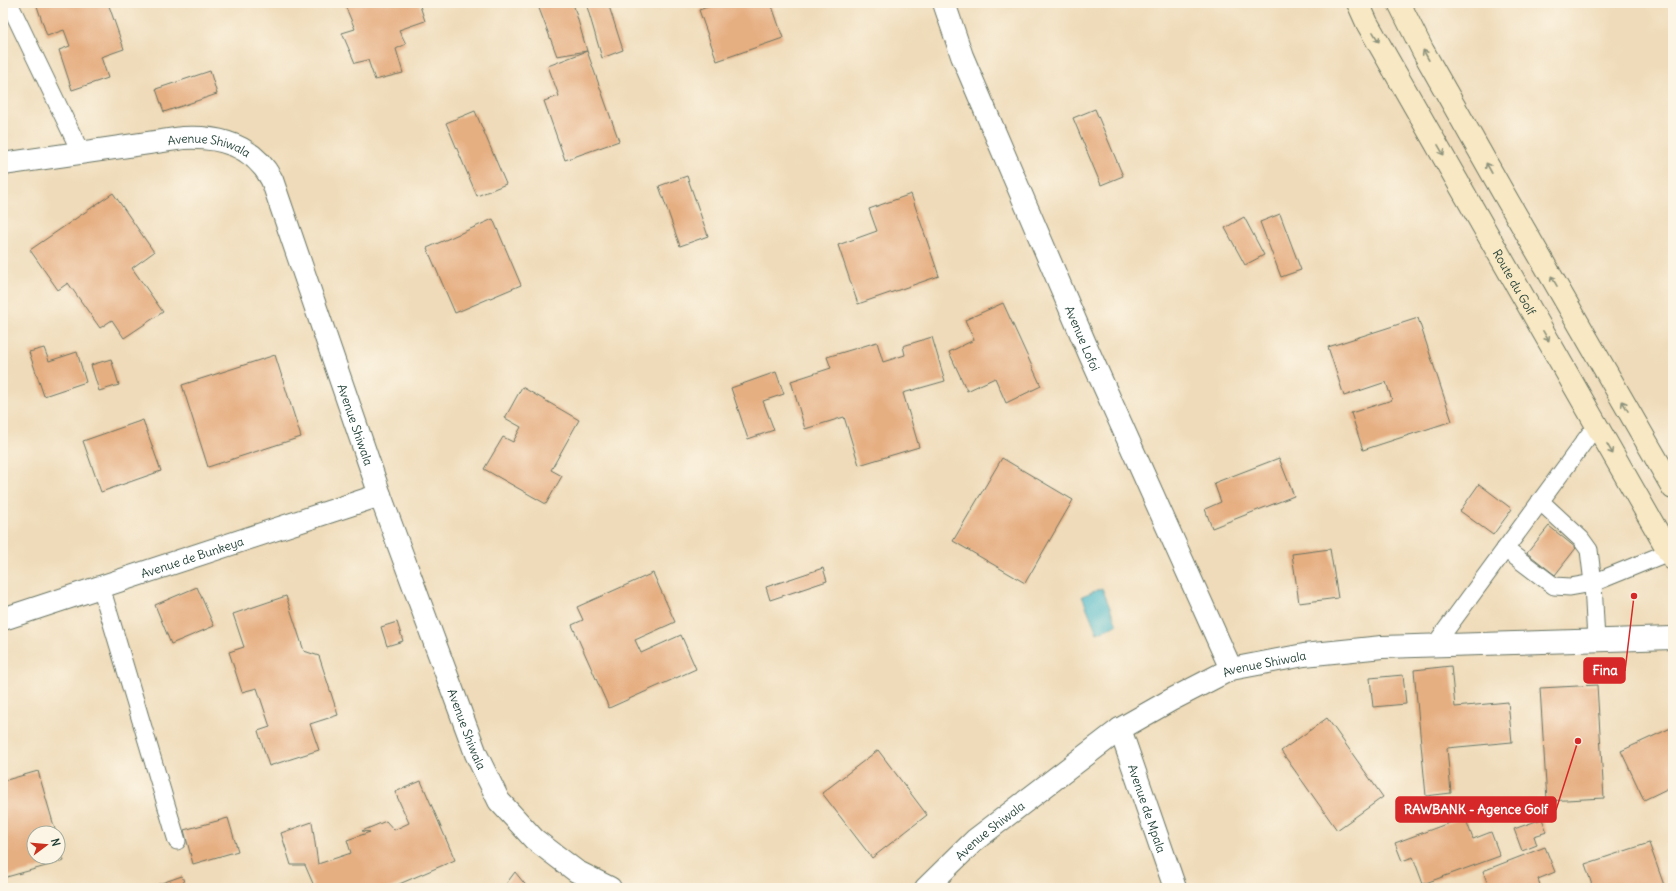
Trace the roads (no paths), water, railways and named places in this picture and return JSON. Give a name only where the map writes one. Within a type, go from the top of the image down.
[{"type":"main road","name":"Route du Golf","points":[[1358,3],[1367,23],[1671,556]]},
{"type":"main road","points":[[1399,3],[1423,51],[1673,488]]},
{"type":"street","name":"Avenue Lofoi","points":[[944,3],[962,56],[1084,341],[1231,670]]},
{"type":"street","name":"Avenue Shiwala","points":[[3,164],[199,137],[235,145],[254,156],[265,168],[272,180],[380,495],[476,754],[499,801],[534,839],[576,871],[610,888]]},
{"type":"street","name":"Avenue de Bunkeya","points":[[3,619],[380,495]]},
{"type":"street","name":"Avenue Shiwala","points":[[926,888],[975,840],[1120,729],[1171,700],[1231,670],[1304,655],[1382,647],[1673,638]]},
{"type":"street","name":"Avenue de Mpala","points":[[1120,729],[1175,888]]},
{"type":"lane","points":[[9,3],[81,153]]},
{"type":"lane","points":[[1434,646],[1589,435],[1599,429]]},
{"type":"lane","points":[[1540,502],[1581,539],[1589,550],[1593,583],[1596,641]]},
{"type":"lane","points":[[1505,549],[1554,586],[1570,586],[1593,583],[1671,556]]},
{"type":"lane","points":[[101,587],[177,841]]},
{"type":"water","points":[[1102,588],[1117,625],[1097,633],[1082,596]]},
{"type":"place","name":"Fina","points":[[1634,596]]},
{"type":"place","name":"RAWBANK - Agence Golf","points":[[1578,741]]}]
